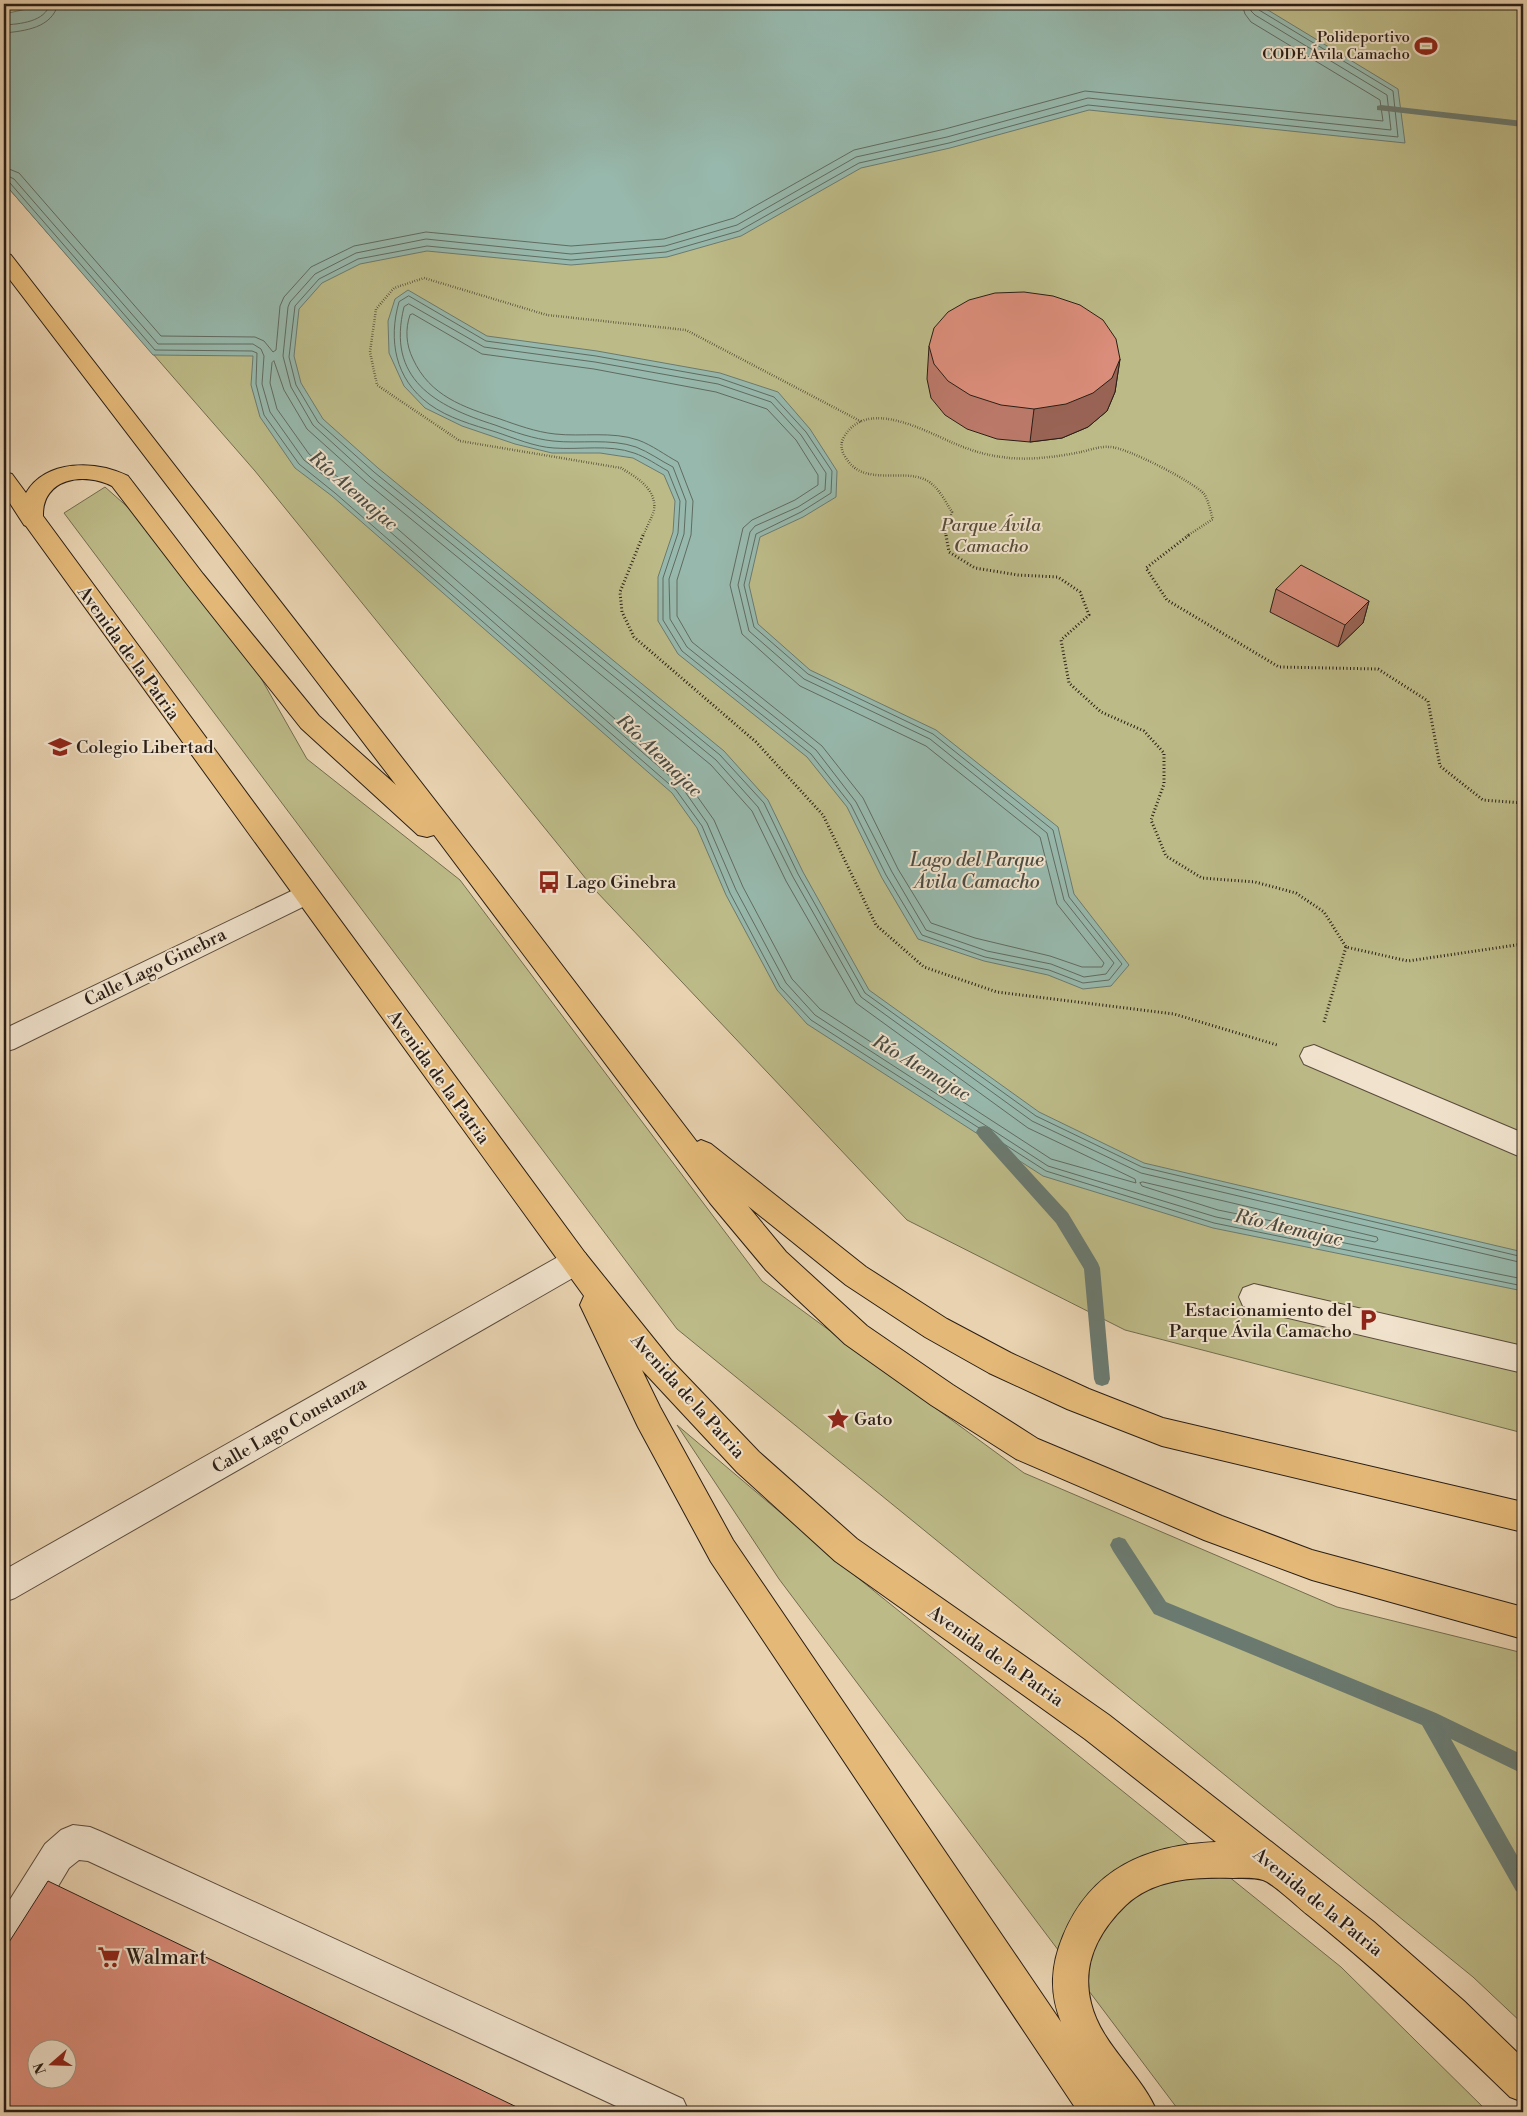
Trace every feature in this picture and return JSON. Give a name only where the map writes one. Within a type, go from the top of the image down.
[{"type":"main road","points":[[4,259],[481,878],[720,1194],[776,1260],[856,1336],[942,1395],[1027,1449],[1215,1529],[1312,1565],[1523,1623]]},
{"type":"main road","points":[[32,520],[33,500],[39,491],[49,482],[62,476],[74,472],[94,471],[112,475],[120,481],[195,579],[310,722],[481,878]]},
{"type":"main road","name":"Avenida de la Patria","points":[[4,479],[32,520],[575,1262],[660,1370],[748,1462],[846,1550],[1097,1727],[1272,1864],[1361,1935],[1451,2014],[1523,2084]]},
{"type":"main road","points":[[670,1127],[856,1276],[936,1328],[1000,1363],[1078,1399],[1162,1432],[1523,1517]]},
{"type":"main road","points":[[575,1262],[649,1417],[722,1551],[1100,2112]]},
{"type":"main road","points":[[1138,2112],[1090,2041],[1080,2023],[1073,2004],[1070,1984],[1072,1957],[1082,1934],[1106,1898],[1125,1882],[1146,1872],[1189,1860],[1221,1859],[1272,1864]]},
{"type":"street","name":"Calle Lago Ginebra","points":[[4,1041],[306,894]]},
{"type":"street","points":[[1314,1056],[1523,1146]]},
{"type":"street","name":"Calle Lago Constanza","points":[[4,1587],[575,1262]]},
{"type":"street","points":[[1254,1298],[1523,1360]]},
{"type":"street","points":[[4,1942],[57,1856],[73,1842],[90,1844],[670,2112]]},
{"type":"path","points":[[862,422],[686,330],[547,315],[424,278],[394,288],[376,309],[370,352],[377,385],[460,441],[621,468],[637,478],[651,492],[654,509],[620,592],[622,612],[634,637],[756,742],[823,816],[876,925],[924,967],[997,992],[1174,1014],[1314,1056],[1346,947]]},
{"type":"path","points":[[1523,802],[1483,800],[1440,766],[1428,701],[1378,669],[1279,667],[1167,600],[1146,568],[1178,541],[1213,520],[1203,493],[1161,468],[1114,446],[1066,454],[1005,458],[952,443],[910,422],[898,419],[886,418],[862,422],[853,427],[842,440],[845,458],[852,466],[863,472],[876,476],[925,479],[940,494],[952,512],[945,530],[950,552],[974,568],[1058,577],[1080,592],[1090,615],[1061,640],[1069,683],[1101,712],[1144,731],[1164,753],[1164,784],[1151,820],[1166,856],[1202,878],[1255,882],[1296,893],[1324,912],[1346,947],[1408,961],[1523,944]]},
{"type":"green space","name":"Parque Ávila Camacho","points":[[14,4],[1523,4],[1523,1433],[1125,1330],[907,1220],[595,890],[255,471],[4,183],[4,13]]},
{"type":"green space","points":[[105,487],[200,571],[307,759],[460,880],[762,1281],[1024,1473],[1337,1607],[1523,1653],[1523,2024],[1473,1977],[677,1329],[64,513]]},
{"type":"green space","points":[[677,1425],[853,1574],[1341,1967],[1488,2112],[1180,2112],[779,1579]]},
{"type":"water","name":"Río Atemajac","points":[[49,4],[1258,4],[1398,89],[1405,143],[1089,110],[950,148],[861,168],[741,236],[667,257],[571,265],[427,251],[360,264],[322,283],[299,309],[294,356],[301,383],[323,419],[378,468],[724,751],[768,800],[803,872],[869,990],[1039,1112],[1144,1163],[1523,1252],[1523,1291],[1213,1228],[1043,1176],[807,1024],[777,990],[726,895],[697,828],[672,793],[332,496],[295,468],[260,417],[251,385],[253,356],[153,355],[4,183],[4,14]]},
{"type":"water","name":"Lago del Parque Ávila Camacho","points":[[408,290],[487,336],[597,351],[720,373],[778,392],[810,429],[837,471],[836,497],[803,517],[760,537],[749,585],[758,624],[810,670],[936,730],[1058,827],[1074,894],[1129,965],[1111,986],[1083,989],[1048,975],[984,961],[918,939],[882,878],[847,807],[807,757],[678,654],[658,621],[658,577],[673,532],[675,501],[664,475],[633,458],[600,453],[552,453],[515,444],[462,426],[425,408],[404,386],[389,353],[388,321],[395,299]]},
{"type":"building","points":[[1024,292],[1053,296],[1080,305],[1103,320],[1116,339],[1120,359],[1112,378],[1093,393],[1066,404],[1034,409],[1001,405],[970,395],[948,381],[934,364],[929,346],[934,328],[948,312],[969,300],[995,293]]},
{"type":"building","points":[[1301,565],[1369,601],[1345,625],[1276,589]]},
{"type":"building","name":"Walmart","points":[[48,1881],[527,2112],[4,2112],[4,1950]]},
{"type":"waterway","points":[[1381,108],[1523,124]]},
{"type":"waterway","points":[[984,1132],[1062,1218],[1092,1268],[1102,1379]]},
{"type":"waterway","points":[[1119,1545],[1160,1608],[1429,1719]]},
{"type":"waterway","points":[[1429,1719],[1523,1765]]},
{"type":"waterway","points":[[1429,1719],[1523,1884]]},
{"type":"place","name":"Polideportivo CODE Ávila Camacho","points":[[1426,46]]},
{"type":"place","name":"Colegio Libertad","points":[[60,747]]},
{"type":"place","name":"Lago Ginebra","points":[[549,882]]},
{"type":"place","name":"Estacionamiento del Parque Ávila Camacho","points":[[1368,1320]]},
{"type":"place","name":"Gato","points":[[838,1419]]},
{"type":"place","name":"Walmart","points":[[109,1957]]}]
